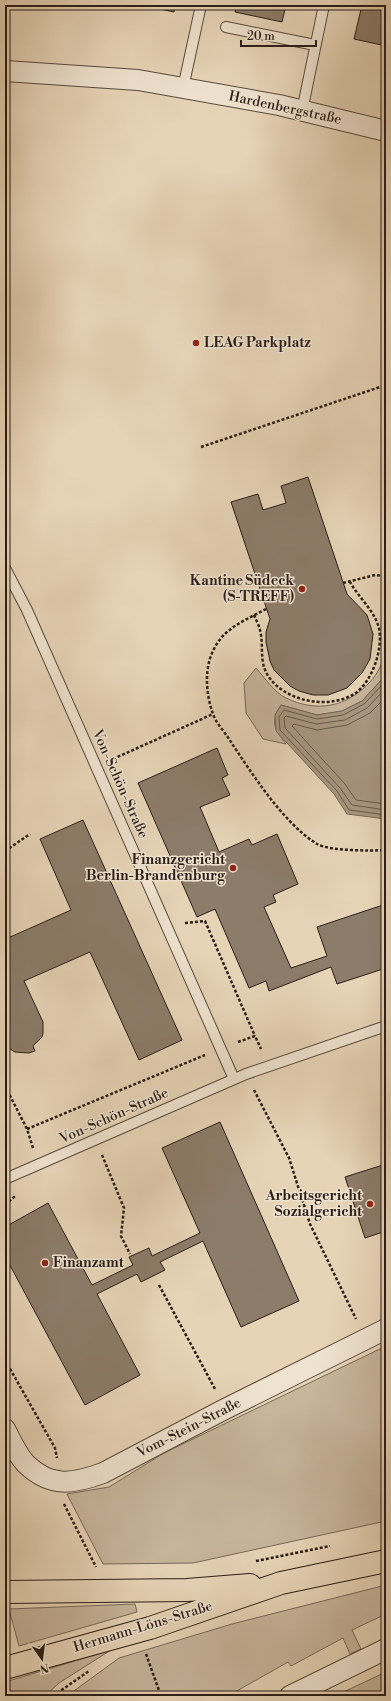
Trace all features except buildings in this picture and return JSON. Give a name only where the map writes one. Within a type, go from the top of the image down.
[{"type":"main road","name":"Hermann-Löns-Straße","points":[[5,1668],[150,1628],[281,1583],[386,1561]]},
{"type":"main road","name":"Hermann-Löns-Straße","points":[[5,1592],[187,1590],[281,1583]]},
{"type":"street","name":"Hardenbergstraße","points":[[5,71],[138,80],[302,111],[386,130]]},
{"type":"street","name":"Vom-Stein-Straße","points":[[6,1436],[25,1463],[43,1476],[61,1483],[83,1480],[103,1473],[225,1409],[367,1337],[386,1329]]},
{"type":"street","points":[[290,1696],[386,1649]]},
{"type":"lane","points":[[183,88],[202,5]]},
{"type":"lane","points":[[302,111],[324,5]]},
{"type":"lane","points":[[226,26],[315,45]]},
{"type":"lane","name":"Von-Schön-Straße","points":[[5,568],[28,610],[234,1079]]},
{"type":"lane","name":"Von-Schön-Straße","points":[[5,1179],[246,1074],[386,1026]]},
{"type":"path","points":[[201,447],[386,384]]},
{"type":"path","points":[[343,584],[374,575],[386,576]]},
{"type":"path","points":[[254,616],[260,630],[262,659],[268,675],[281,688],[296,698],[312,701],[328,702],[342,698],[356,692],[371,674],[380,640],[379,628],[373,614],[350,582]]},
{"type":"path","points":[[266,609],[234,625],[213,650],[208,663],[207,674],[213,714],[245,763],[270,796],[294,824],[318,845],[356,851],[386,850]]},
{"type":"path","points":[[97,767],[213,714]]},
{"type":"path","points":[[5,851],[30,834]]},
{"type":"path","points":[[167,925],[205,921],[264,1054]]},
{"type":"path","points":[[27,1129],[221,1048],[255,1036]]},
{"type":"path","points":[[246,1074],[289,1158],[310,1224],[322,1252],[367,1337]]},
{"type":"path","points":[[5,1086],[27,1129],[33,1148],[26,1151]]},
{"type":"path","points":[[99,1150],[124,1208],[121,1236],[130,1254]]},
{"type":"path","points":[[5,1205],[14,1197]]},
{"type":"path","points":[[159,1285],[225,1409]]},
{"type":"path","points":[[5,1360],[55,1448],[61,1483],[61,1497],[100,1573]]},
{"type":"shaded area","points":[[384,625],[386,625],[386,675],[362,701],[342,711],[317,715],[281,705],[275,716],[275,725],[276,730],[286,744],[263,739],[246,713],[244,683],[256,668],[282,696],[298,703],[320,706],[341,702],[352,697],[376,675],[382,663],[384,654]]},
{"type":"shaded area","points":[[386,1346],[386,1521],[193,1563],[103,1564],[67,1494],[109,1487],[164,1453]]},
{"type":"shaded area","points":[[386,1585],[386,1614],[352,1630],[361,1649],[350,1654],[343,1638],[291,1666],[288,1662],[228,1696],[67,1696],[119,1658],[232,1624]]},
{"type":"shaded area","points":[[135,1604],[137,1612],[19,1646],[9,1609]]},
{"type":"shaded area","points":[[111,1650],[59,1683],[45,1696],[5,1696],[5,1682]]},
{"type":"shaded area","points":[[386,1672],[386,1696],[335,1696]]},
{"type":"water","points":[[386,675],[386,819],[347,814],[334,794],[276,731],[275,715],[281,705],[317,715],[342,711],[362,701]]},
{"type":"place","name":"LEAG Parkplatz","points":[[196,343]]},
{"type":"place","name":"Kantine Südeck (S-TREFF)","points":[[302,589]]},
{"type":"place","name":"Finanzgericht Berlin-Brandenburg","points":[[233,868]]},
{"type":"place","name":"Arbeitsgericht Sozialgericht","points":[[370,1204]]},
{"type":"place","name":"Finanzamt","points":[[45,1263]]}]
